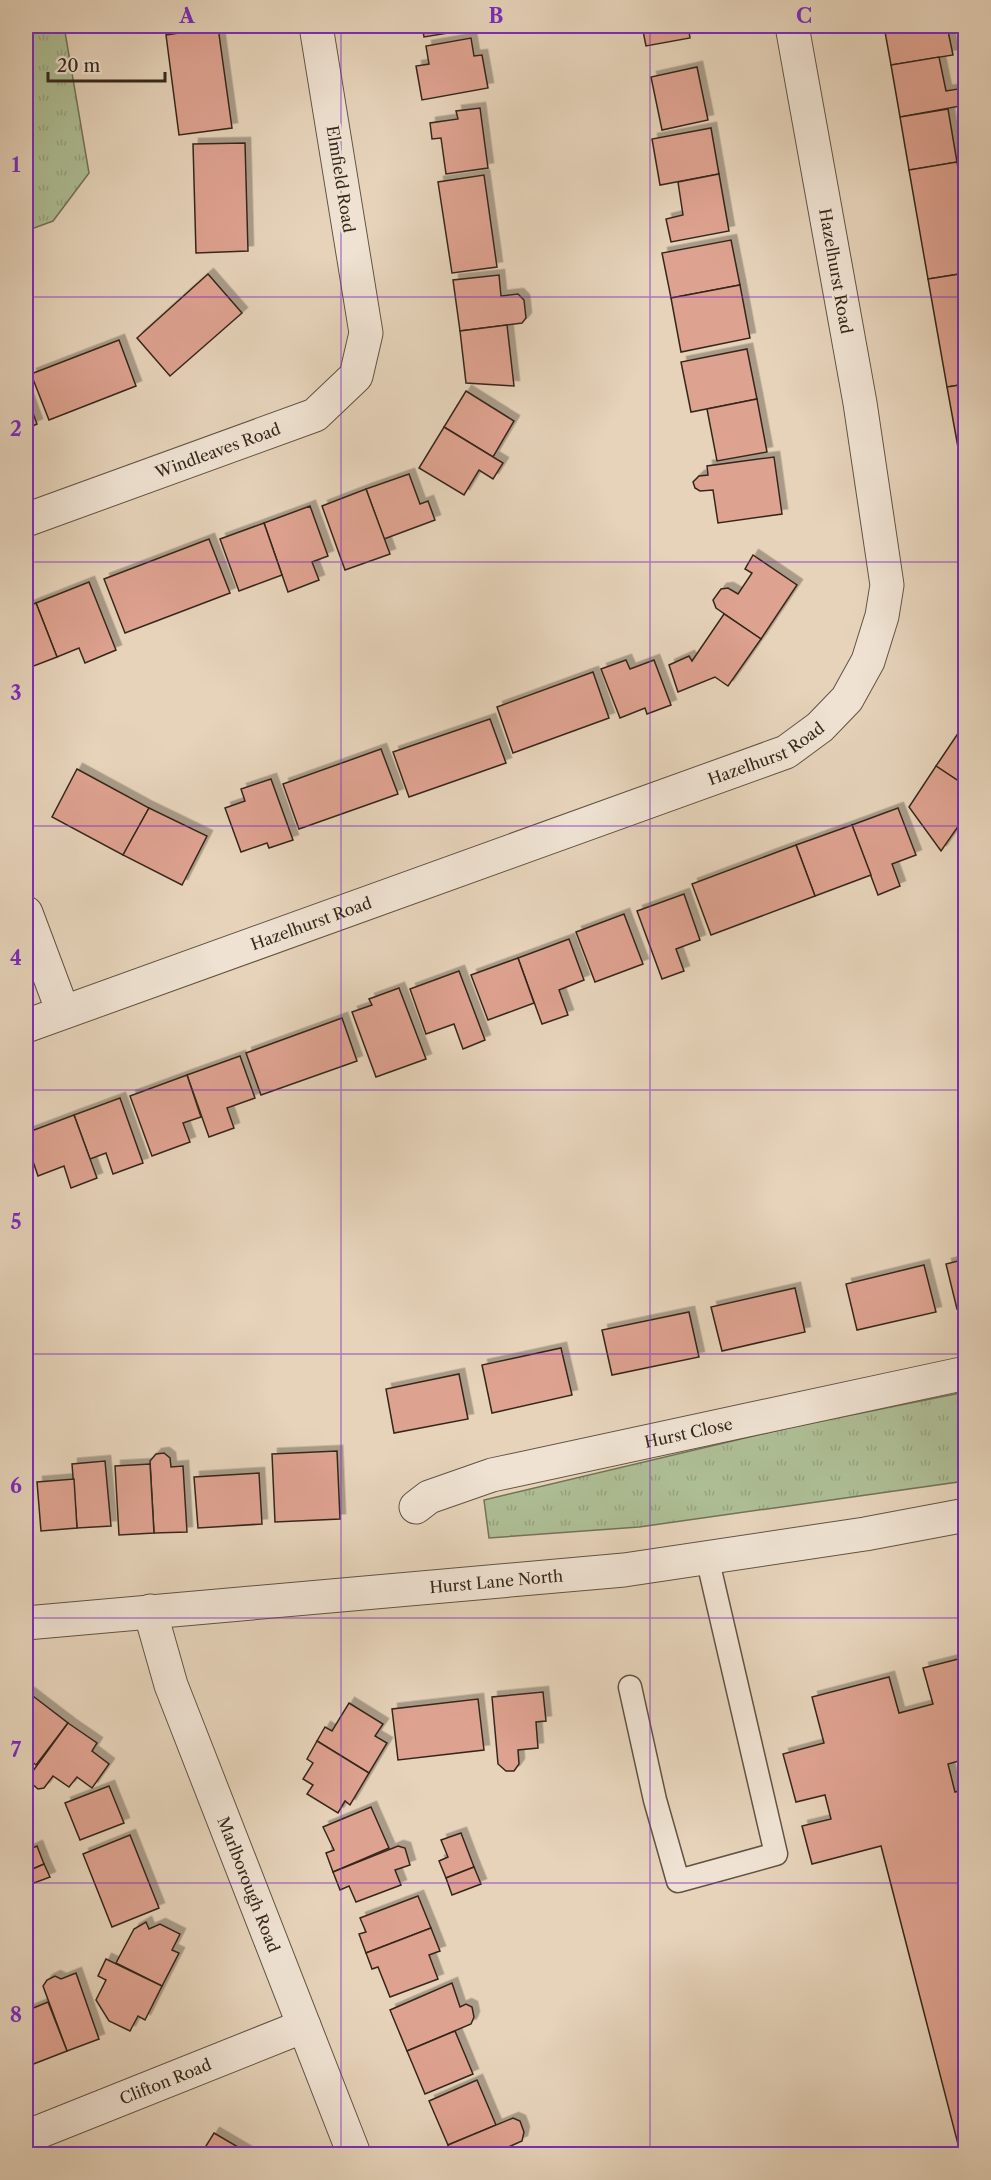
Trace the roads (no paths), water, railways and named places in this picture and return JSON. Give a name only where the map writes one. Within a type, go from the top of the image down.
[{"type":"street","name":"Elmfield Road","points":[[316,26],[366,333]]},
{"type":"street","name":"Hazelhurst Road","points":[[26,1026],[786,752],[820,727],[847,699],[868,662],[882,616],[887,585],[860,403],[792,26]]},
{"type":"street","name":"Windleaves Road","points":[[26,520],[315,415],[356,376],[366,333]]},
{"type":"street","points":[[26,913],[63,1012]]},
{"type":"street","name":"Hurst Close","points":[[416,1508],[429,1497],[492,1475],[966,1373]]},
{"type":"street","name":"Hurst Lane North","points":[[26,1623],[624,1570],[865,1534],[966,1515]]},
{"type":"street","name":"Marlborough Road","points":[[150,1611],[171,1685],[354,2154]]},
{"type":"street","name":"Clifton Road","points":[[26,2137],[304,2026]]},
{"type":"lane","points":[[630,1687],[656,1800],[678,1881],[776,1854],[707,1557]]}]
